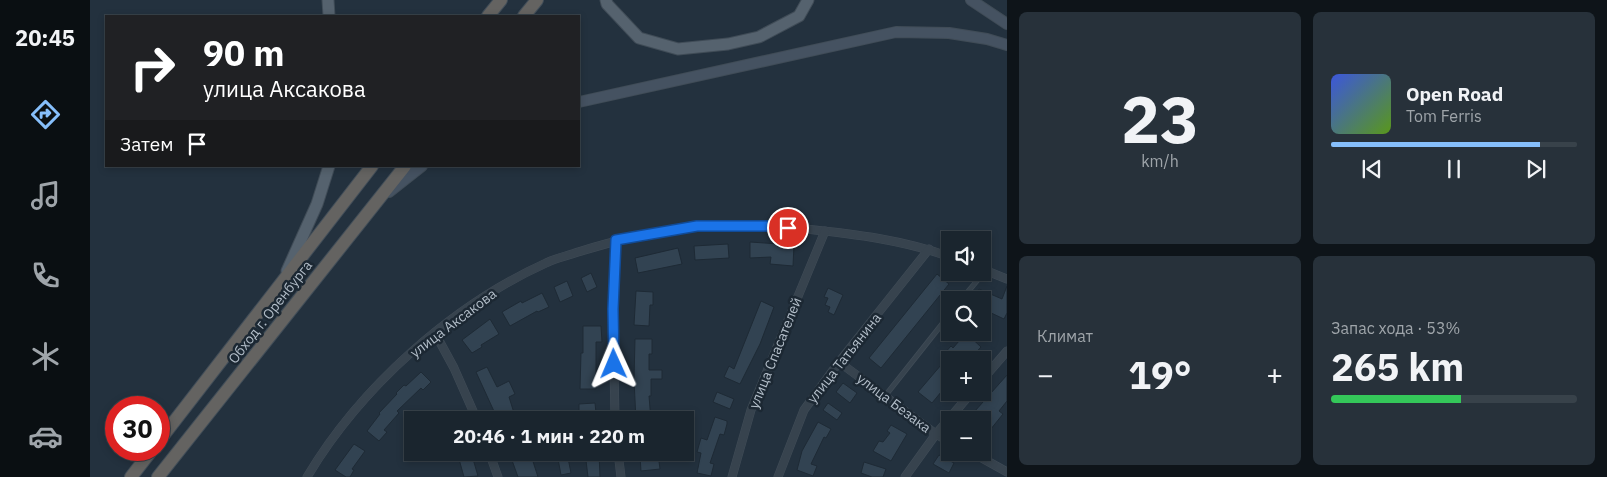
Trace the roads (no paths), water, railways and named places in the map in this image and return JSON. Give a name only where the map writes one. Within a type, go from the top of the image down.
[{"type":"highway","points":[[489,15],[501,0]]},
{"type":"highway","points":[[525,15],[537,0]]},
{"type":"highway","name":"Обход г. Оренбурга","points":[[170,426],[371,167]]},
{"type":"highway","name":"Обход г. Оренбурга","points":[[158,477],[404,167]]},
{"type":"highway","points":[[131,477],[143,461]]},
{"type":"main road","points":[[328,0],[329,15]]},
{"type":"main road","points":[[606,0],[607,4],[639,38],[678,49],[728,44],[759,37],[799,16],[808,0]]},
{"type":"main road","points":[[971,0],[1007,24]]},
{"type":"main road","points":[[580,102],[896,32],[949,32],[1007,44]]},
{"type":"main road","points":[[283,281],[317,204],[329,167]]},
{"type":"main road","points":[[380,198],[421,167]]},
{"type":"street","name":"улица Аксакова","points":[[310,475],[346,421],[378,383],[435,333],[488,294],[546,263],[616,240],[697,226],[770,226],[825,231],[879,238],[929,249],[941,254]]},
{"type":"street","name":"улица Спасателей","points":[[732,477],[751,410],[825,231]]},
{"type":"street","points":[[615,411],[613,309],[616,240]]},
{"type":"street","name":"улица Татьянина","points":[[778,477],[804,410],[839,362],[929,249]]},
{"type":"street","points":[[991,272],[1007,279]]},
{"type":"street","points":[[435,333],[454,368],[473,411]]},
{"type":"street","points":[[991,370],[1007,351]]},
{"type":"street","name":"улица Безака","points":[[839,362],[941,437]]},
{"type":"street","points":[[905,477],[936,434],[964,401]]},
{"type":"street","points":[[492,461],[498,477]]},
{"type":"street","points":[[619,461],[620,477]]},
{"type":"street","points":[[987,461],[1007,472]]},
{"type":"lane","points":[[884,396],[941,325]]}]
